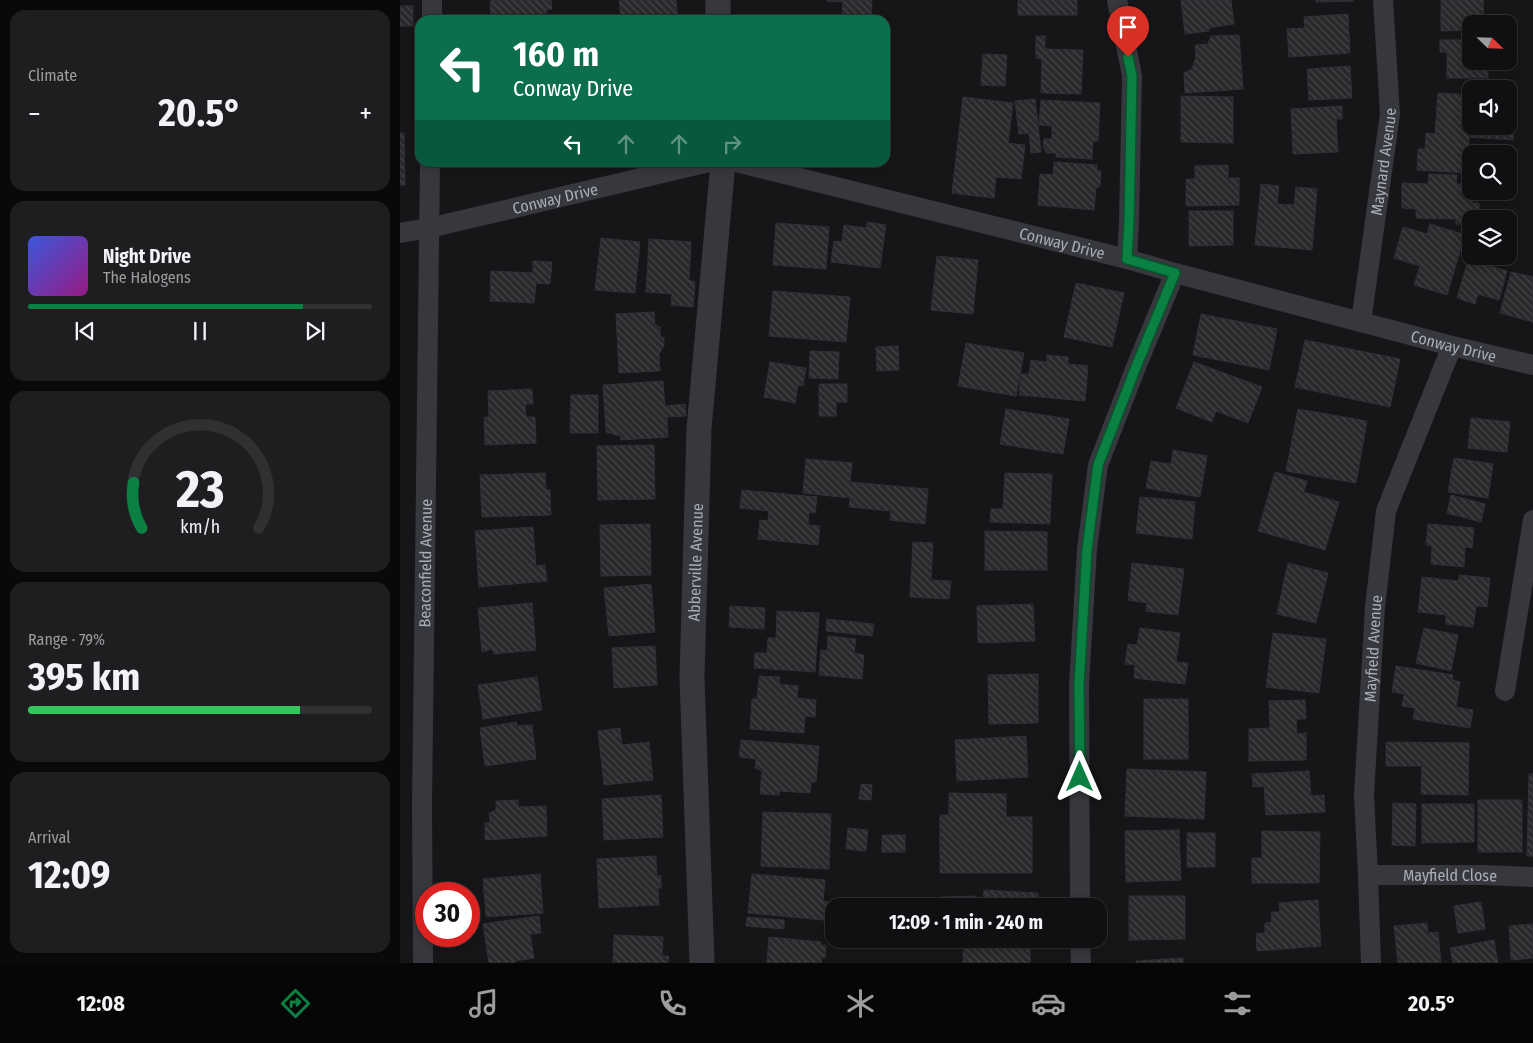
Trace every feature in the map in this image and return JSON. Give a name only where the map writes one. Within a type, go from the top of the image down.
[{"type":"street","points":[[432,0],[432,15]]},
{"type":"street","points":[[718,0],[718,15]]},
{"type":"street","points":[[1117,0],[1132,76],[1127,259]]},
{"type":"street","name":"Maynard Avenue","points":[[1361,322],[1390,114],[1383,0]]},
{"type":"street","name":"Beaconfield Avenue","points":[[423,963],[422,805],[430,167]]},
{"type":"street","name":"Conway Drive","points":[[400,233],[429,228],[688,167]]},
{"type":"street","name":"Abberville Avenue","points":[[702,963],[692,677],[699,429],[723,167]]},
{"type":"street","name":"Conway Drive","points":[[756,167],[1127,259],[1452,346],[1533,365]]},
{"type":"street","points":[[1080,898],[1079,685],[1087,549],[1098,465],[1175,273]]},
{"type":"street","name":"Mayfield Avenue","points":[[1371,963],[1364,795],[1375,607],[1386,511],[1452,346]]},
{"type":"street","points":[[1505,691],[1533,520]]},
{"type":"street","name":"Mayfield Close","points":[[1368,875],[1533,877]]},
{"type":"street","points":[[1080,948],[1081,963]]},
{"type":"building","points":[[551,0],[552,9],[546,10],[546,15],[491,15],[490,1]]},
{"type":"building","points":[[619,0],[676,0],[678,15],[620,15]]},
{"type":"building","points":[[872,0],[871,15],[842,15],[843,2],[827,1]]},
{"type":"building","points":[[1018,0],[1077,0],[1077,15],[1018,15]]},
{"type":"building","points":[[1181,0],[1231,0],[1234,24],[1209,28],[1209,31],[1185,34]]},
{"type":"building","points":[[1316,0],[1353,0],[1353,1],[1316,2]]},
{"type":"building","points":[[1441,0],[1483,0],[1484,15],[1462,15],[1462,30],[1441,31]]},
{"type":"building","points":[[400,6],[413,6],[413,26],[400,26]]},
{"type":"building","points":[[1348,14],[1350,53],[1289,57],[1287,29],[1305,28],[1304,17]]},
{"type":"building","points":[[1239,35],[1243,89],[1185,93],[1184,73],[1192,69],[1196,57],[1195,45],[1208,44],[1211,36]]},
{"type":"building","points":[[1036,36],[1045,36],[1045,49],[1083,50],[1081,94],[1041,93],[1042,59],[1036,58]]},
{"type":"building","points":[[1440,40],[1462,40],[1462,70],[1488,70],[1488,78],[1447,78],[1447,52],[1440,52]]},
{"type":"building","points":[[983,54],[1007,55],[1005,86],[981,85]]},
{"type":"building","points":[[1350,66],[1352,98],[1309,100],[1307,69]]},
{"type":"building","points":[[1438,93],[1462,94],[1462,135],[1513,135],[1513,140],[1469,137],[1469,145],[1462,145],[1462,173],[1417,170],[1418,149],[1425,149],[1426,133],[1435,134]]},
{"type":"building","points":[[1181,96],[1233,97],[1233,143],[1181,142]]},
{"type":"building","points":[[963,97],[1013,103],[1008,143],[1025,145],[1021,179],[996,177],[994,198],[952,193]]},
{"type":"building","points":[[1035,99],[1041,152],[1031,153],[1029,133],[1019,134],[1015,101]]},
{"type":"building","points":[[1041,100],[1100,103],[1098,141],[1093,141],[1092,159],[1056,157],[1056,153],[1047,153],[1043,147],[1044,139],[1052,139],[1052,126],[1039,125]]},
{"type":"building","points":[[1342,106],[1342,119],[1336,119],[1338,152],[1293,154],[1291,109]]},
{"type":"building","points":[[400,133],[404,133],[405,185],[400,185]]},
{"type":"building","points":[[1054,162],[1097,165],[1097,171],[1101,171],[1100,186],[1096,188],[1094,210],[1038,205],[1040,174],[1053,175]]},
{"type":"building","points":[[1228,165],[1228,178],[1239,178],[1239,205],[1186,206],[1186,179],[1195,179],[1195,166]]},
{"type":"building","points":[[1429,174],[1457,175],[1456,184],[1462,184],[1462,200],[1472,200],[1472,203],[1479,203],[1479,210],[1462,210],[1462,224],[1456,224],[1456,219],[1416,218],[1416,209],[1402,208],[1402,183],[1428,184]]},
{"type":"building","points":[[1261,184],[1279,186],[1277,204],[1294,205],[1296,187],[1317,189],[1312,250],[1255,245]]},
{"type":"building","points":[[1189,211],[1233,211],[1233,245],[1189,246]]},
{"type":"building","points":[[867,222],[886,225],[880,268],[831,262],[834,241],[842,242],[844,225],[867,228]]},
{"type":"building","points":[[776,223],[829,227],[826,269],[773,265]]},
{"type":"building","points":[[1430,224],[1462,234],[1462,245],[1447,295],[1414,285],[1420,266],[1394,258],[1403,227],[1427,234]]},
{"type":"building","points":[[601,238],[640,242],[635,293],[595,290]]},
{"type":"building","points":[[649,239],[691,242],[689,280],[695,282],[693,307],[671,305],[672,294],[646,292]]},
{"type":"building","points":[[937,256],[978,260],[973,314],[931,310]]},
{"type":"building","points":[[533,261],[552,262],[550,284],[536,283],[534,303],[490,301],[491,271],[533,273]]},
{"type":"building","points":[[1467,265],[1487,265],[1507,271],[1499,300],[1478,294],[1475,304],[1457,298]]},
{"type":"building","points":[[1511,272],[1533,277],[1533,322],[1500,313]]},
{"type":"building","points":[[1076,283],[1124,293],[1112,347],[1064,337]]},
{"type":"building","points":[[773,291],[850,297],[846,342],[769,336]]},
{"type":"building","points":[[654,312],[655,325],[660,327],[660,336],[664,338],[664,346],[659,354],[660,371],[619,373],[616,314]]},
{"type":"building","points":[[1201,314],[1277,329],[1269,370],[1193,355]]},
{"type":"building","points":[[1305,340],[1400,359],[1390,407],[1295,387]]},
{"type":"building","points":[[966,343],[1024,353],[1016,396],[958,386]]},
{"type":"building","points":[[898,346],[899,370],[877,371],[876,347]]},
{"type":"building","points":[[810,351],[839,352],[838,379],[809,378]]},
{"type":"building","points":[[1047,355],[1068,357],[1068,364],[1088,366],[1085,401],[1019,395],[1021,374],[1029,374],[1031,360],[1047,362]]},
{"type":"building","points":[[770,362],[806,368],[803,386],[798,385],[795,403],[764,397]]},
{"type":"building","points":[[1194,362],[1262,387],[1248,423],[1216,411],[1212,422],[1176,408]]},
{"type":"building","points":[[663,381],[665,406],[685,404],[686,416],[667,417],[668,437],[621,440],[620,436],[606,432],[603,385]]},
{"type":"building","points":[[819,384],[847,384],[847,402],[836,402],[836,416],[819,416]]},
{"type":"building","points":[[532,389],[533,404],[525,404],[526,417],[535,417],[536,443],[485,445],[484,417],[489,417],[488,391]]},
{"type":"building","points":[[571,395],[598,395],[598,433],[570,433]]},
{"type":"building","points":[[1006,409],[1069,419],[1063,454],[1000,444]]},
{"type":"building","points":[[1298,409],[1367,421],[1356,483],[1286,471]]},
{"type":"building","points":[[1471,418],[1510,422],[1507,452],[1468,448]]},
{"type":"building","points":[[654,445],[655,499],[598,500],[597,446]]},
{"type":"building","points":[[1173,450],[1207,456],[1200,497],[1146,488],[1151,461],[1171,464]]},
{"type":"building","points":[[1454,458],[1493,464],[1488,498],[1448,492]]},
{"type":"building","points":[[806,459],[852,463],[850,482],[928,489],[925,524],[890,520],[891,511],[849,507],[850,498],[803,493]]},
{"type":"building","points":[[1275,472],[1307,481],[1304,492],[1339,502],[1325,550],[1258,531]]},
{"type":"building","points":[[545,473],[546,490],[550,490],[551,515],[482,517],[480,475]]},
{"type":"building","points":[[1005,473],[1052,474],[1050,524],[990,522],[991,509],[1003,509]]},
{"type":"building","points":[[742,490],[817,497],[815,513],[809,512],[808,525],[820,526],[818,545],[758,539],[760,520],[768,521],[769,511],[740,508]]},
{"type":"building","points":[[1451,495],[1485,504],[1481,522],[1447,513]]},
{"type":"building","points":[[1140,497],[1195,502],[1192,539],[1136,533]]},
{"type":"building","points":[[650,524],[651,575],[601,576],[600,525]]},
{"type":"building","points":[[1428,524],[1474,528],[1472,548],[1465,547],[1464,567],[1431,564],[1432,546],[1426,545]]},
{"type":"building","points":[[533,527],[536,566],[545,565],[547,581],[479,587],[475,531]]},
{"type":"building","points":[[985,531],[1047,532],[1047,570],[985,570]]},
{"type":"building","points":[[913,542],[933,543],[931,580],[951,581],[949,599],[910,597]]},
{"type":"building","points":[[1132,563],[1184,569],[1178,615],[1146,611],[1147,603],[1128,600]]},
{"type":"building","points":[[1288,563],[1328,573],[1316,623],[1277,614]]},
{"type":"building","points":[[1459,575],[1490,578],[1487,607],[1476,606],[1473,627],[1446,624],[1446,615],[1418,612],[1422,577],[1459,581]]},
{"type":"building","points":[[651,584],[655,632],[609,636],[604,588]]},
{"type":"building","points":[[532,603],[536,650],[494,654],[492,649],[482,652],[478,608]]},
{"type":"building","points":[[1033,604],[1035,641],[978,643],[977,606]]},
{"type":"building","points":[[730,606],[765,608],[764,629],[729,627]]},
{"type":"building","points":[[777,611],[819,613],[815,672],[754,668],[755,653],[767,653],[768,638],[776,638]]},
{"type":"building","points":[[827,619],[874,624],[872,636],[826,631]]},
{"type":"building","points":[[1140,628],[1180,633],[1176,662],[1188,663],[1185,684],[1134,678],[1135,665],[1125,664],[1128,644],[1137,645]]},
{"type":"building","points":[[1424,628],[1458,635],[1451,671],[1416,663]]},
{"type":"building","points":[[1273,633],[1326,639],[1319,693],[1266,687]]},
{"type":"building","points":[[828,636],[856,639],[854,653],[864,655],[862,679],[819,675],[821,650],[827,651]]},
{"type":"building","points":[[655,646],[657,685],[614,688],[612,648]]},
{"type":"building","points":[[1396,666],[1453,675],[1452,680],[1460,682],[1456,707],[1473,710],[1470,728],[1413,719],[1415,708],[1402,706],[1404,694],[1392,692]]},
{"type":"building","points":[[1038,674],[1038,723],[989,724],[988,675]]},
{"type":"building","points":[[759,676],[780,677],[779,684],[798,686],[797,698],[816,700],[815,717],[805,716],[804,733],[750,729],[752,699],[757,699]]},
{"type":"building","points":[[537,677],[542,710],[483,719],[478,685]]},
{"type":"building","points":[[1144,699],[1188,699],[1188,759],[1144,759]]},
{"type":"building","points":[[1305,700],[1306,719],[1296,719],[1297,734],[1306,733],[1306,760],[1249,761],[1249,729],[1270,728],[1269,701]]},
{"type":"building","points":[[516,722],[517,726],[532,725],[536,759],[485,766],[480,728]]},
{"type":"building","points":[[620,728],[622,745],[649,742],[653,780],[604,785],[598,731]]},
{"type":"building","points":[[1026,736],[1028,777],[957,781],[955,740]]},
{"type":"building","points":[[741,740],[819,746],[816,782],[811,782],[810,793],[779,791],[779,795],[760,794],[762,771],[755,768],[756,759],[739,757]]},
{"type":"building","points":[[1386,742],[1469,743],[1468,795],[1421,794],[1422,766],[1386,766]]},
{"type":"building","points":[[1127,769],[1206,772],[1204,819],[1125,816]]},
{"type":"building","points":[[1309,771],[1311,796],[1324,795],[1325,812],[1266,815],[1264,786],[1253,787],[1252,774]]},
{"type":"building","points":[[1529,774],[1533,774],[1533,856],[1527,856]]},
{"type":"building","points":[[861,784],[872,785],[871,800],[859,799]]},
{"type":"building","points":[[949,793],[1006,794],[1006,817],[1032,817],[1032,873],[940,873],[940,815],[949,815]]},
{"type":"building","points":[[661,795],[663,837],[604,840],[602,799]]},
{"type":"building","points":[[518,800],[518,807],[546,806],[547,836],[485,840],[485,823],[490,823],[489,813],[496,810],[496,801]]},
{"type":"building","points":[[1478,800],[1522,800],[1522,852],[1478,852]]},
{"type":"building","points":[[1393,803],[1416,804],[1415,846],[1392,845]]},
{"type":"building","points":[[1422,804],[1474,804],[1474,842],[1422,843]]},
{"type":"building","points":[[763,812],[831,814],[829,869],[761,866]]},
{"type":"building","points":[[848,828],[868,830],[866,851],[846,849]]},
{"type":"building","points":[[1179,830],[1181,880],[1126,882],[1125,831]]},
{"type":"building","points":[[1262,831],[1320,832],[1319,883],[1252,883],[1252,858],[1262,858]]},
{"type":"building","points":[[1187,833],[1215,833],[1215,867],[1187,867]]},
{"type":"building","points":[[882,835],[905,835],[905,852],[882,852]]},
{"type":"building","points":[[656,856],[657,876],[661,876],[661,888],[658,888],[659,905],[599,908],[597,859]]},
{"type":"building","points":[[540,874],[543,913],[486,917],[483,879]]},
{"type":"building","points":[[752,874],[825,880],[823,901],[825,901],[825,920],[748,913]]},
{"type":"building","points":[[984,890],[1038,893],[1038,898],[984,898]]},
{"type":"building","points":[[975,896],[975,898],[941,898]]},
{"type":"building","points":[[1129,896],[1185,896],[1185,939],[1129,940]]},
{"type":"building","points":[[1318,900],[1321,946],[1257,951],[1256,934],[1265,933],[1265,923],[1272,922],[1271,912],[1280,912],[1279,903]]},
{"type":"building","points":[[1481,902],[1485,929],[1458,933],[1454,906]]},
{"type":"building","points":[[539,916],[541,933],[530,934],[534,958],[515,961],[515,963],[489,963],[483,924]]},
{"type":"building","points":[[747,917],[784,920],[784,929],[746,926]]},
{"type":"building","points":[[1427,923],[1428,933],[1438,932],[1441,963],[1398,963],[1394,926]]},
{"type":"building","points":[[1533,924],[1533,958],[1511,960],[1509,926]]},
{"type":"building","points":[[614,935],[663,937],[662,956],[669,956],[668,963],[613,963]]},
{"type":"building","points":[[769,937],[821,942],[820,945],[825,945],[825,958],[822,957],[821,963],[767,963]]},
{"type":"building","points":[[1494,940],[1498,963],[1453,963],[1450,948]]},
{"type":"building","points":[[963,948],[1030,948],[1030,963],[963,963]]},
{"type":"building","points":[[1183,958],[1183,963],[1136,963],[1136,961]]},
{"type":"route","points":[[1080,777],[1079,685],[1087,549],[1098,465],[1175,273],[1127,259],[1132,76],[1128,57]]}]
